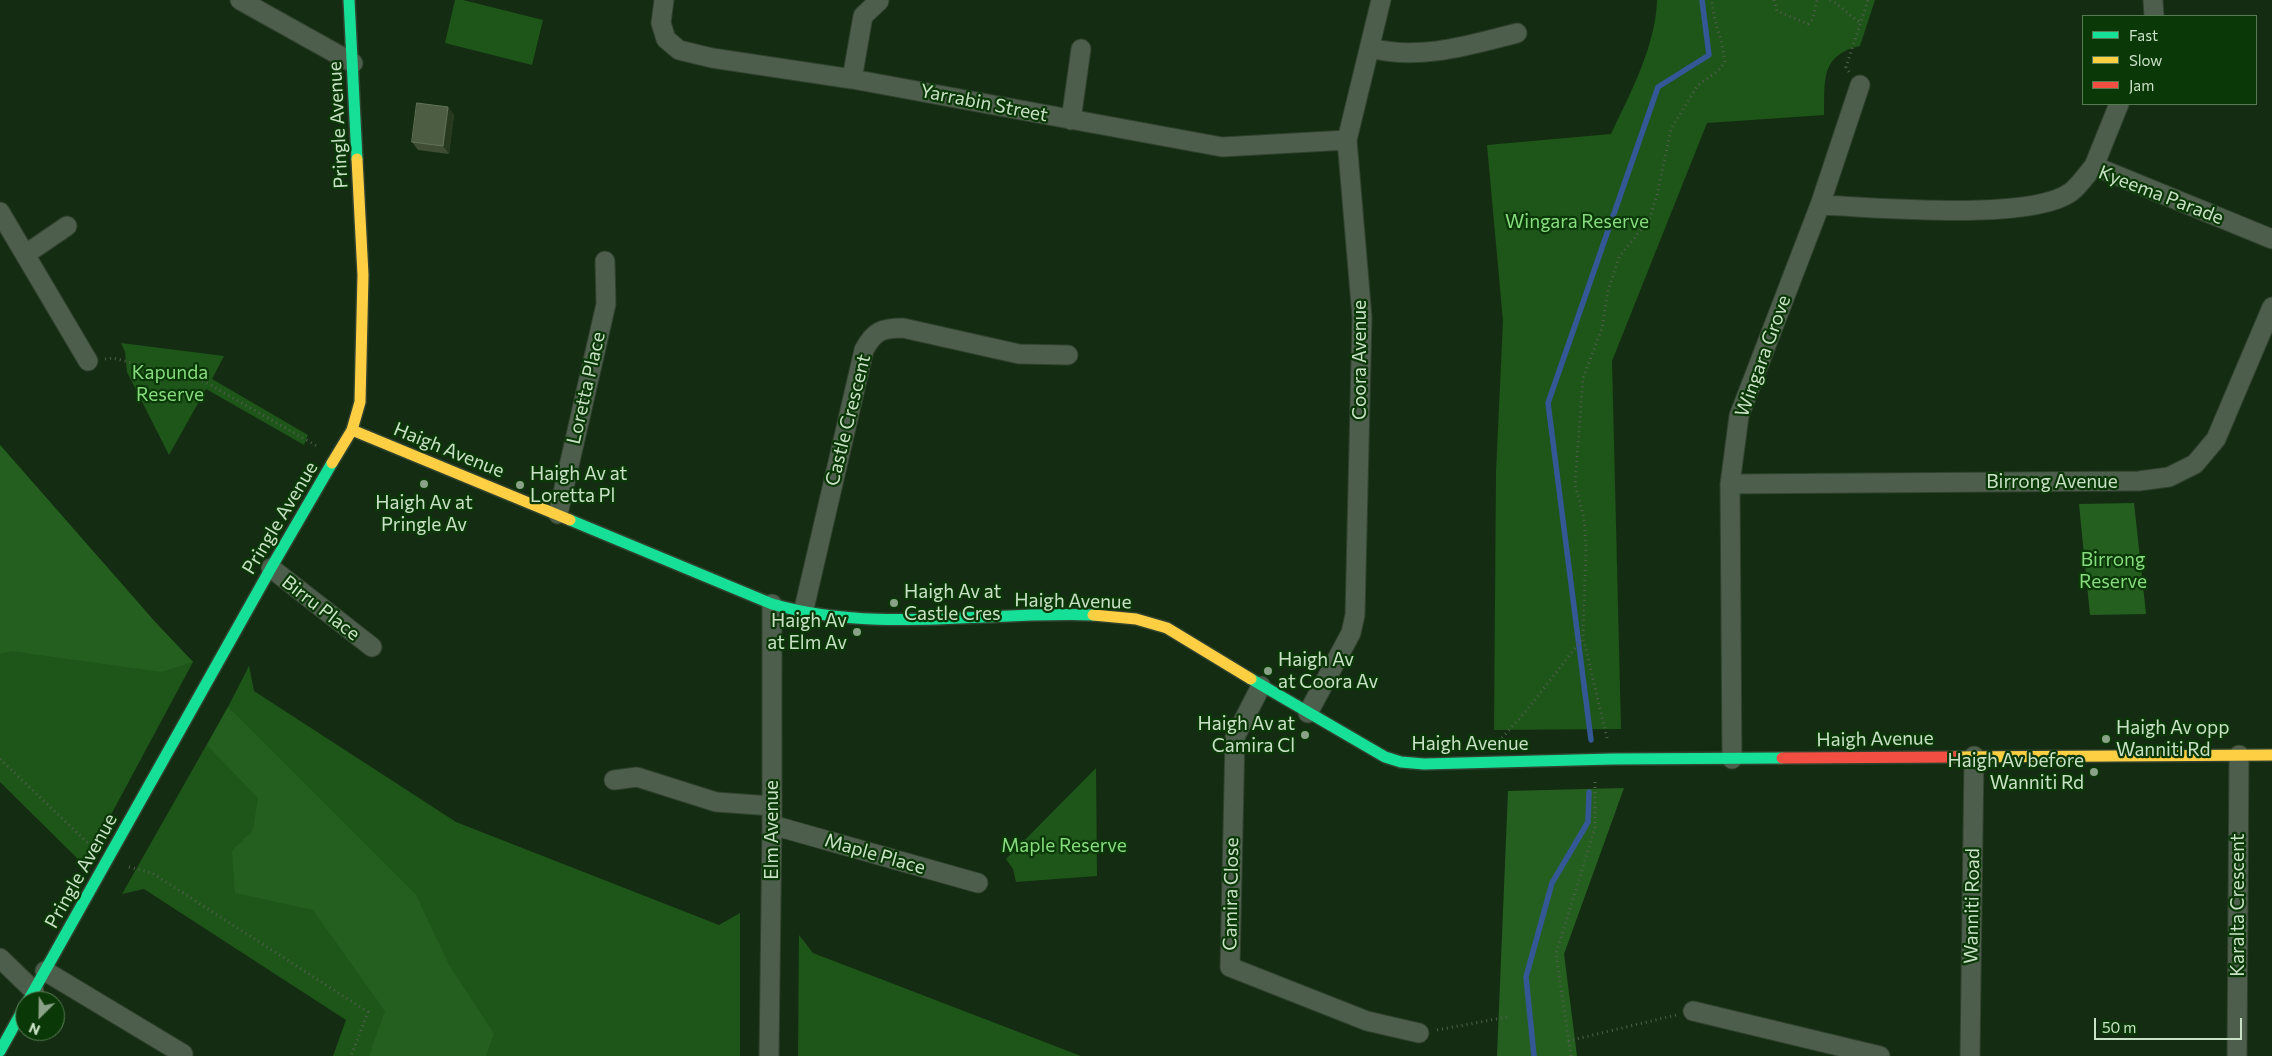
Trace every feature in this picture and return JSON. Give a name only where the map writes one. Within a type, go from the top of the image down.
[{"type":"street","points":[[240,0],[353,64]]},
{"type":"street","name":"Pringle Avenue","points":[[34,991],[271,568],[352,430],[360,402],[362,275],[350,0]]},
{"type":"street","name":"Yarrabin Street","points":[[664,0],[660,23],[666,39],[680,50],[712,58],[852,79],[1222,147],[1347,140]]},
{"type":"street","name":"Coora Avenue","points":[[1308,713],[1351,633],[1355,615],[1362,317],[1347,140],[1371,48],[1381,0]]},
{"type":"street","points":[[2152,0],[2154,15]]},
{"type":"street","points":[[852,79],[863,16],[878,1]]},
{"type":"street","points":[[1371,48],[1389,53],[1452,50],[1517,33]]},
{"type":"street","points":[[1071,120],[1081,49]]},
{"type":"street","name":"Wingara Grove","points":[[1732,759],[1730,484],[1739,416],[1820,205],[1860,85]]},
{"type":"street","points":[[2094,166],[2119,105]]},
{"type":"street","name":"Kyeema Parade","points":[[1820,205],[1968,211],[2045,204],[2072,191],[2094,166],[2272,239]]},
{"type":"street","points":[[0,212],[88,361]]},
{"type":"street","points":[[26,254],[66,226]]},
{"type":"street","name":"Loretta Place","points":[[558,514],[606,304],[605,262]]},
{"type":"street","name":"Birrong Avenue","points":[[1730,484],[2139,481],[2169,476],[2195,464],[2216,439],[2272,307]]},
{"type":"street","name":"Castle Crescent","points":[[803,613],[864,350],[870,338],[886,328],[903,328],[1019,354],[1068,355]]},
{"type":"street","name":"Haigh Avenue","points":[[352,430],[772,604],[803,613],[867,619],[1091,616],[1136,619],[1167,628],[1308,713],[1385,757],[1401,762],[1451,764],[1612,759],[2272,755]]},
{"type":"street","name":"Birru Place","points":[[271,568],[372,648]]},
{"type":"street","name":"Elm Avenue","points":[[769,1056],[772,604]]},
{"type":"street","name":"Camira Close","points":[[1261,686],[1235,737],[1230,967],[1367,1021],[1419,1034]]},
{"type":"street","name":"Karalta Crescent","points":[[2237,1056],[2239,755]]},
{"type":"street","name":"Wanniti Road","points":[[1970,1056],[1974,756]]},
{"type":"street","name":"Maple Place","points":[[614,780],[636,777],[716,802],[772,815],[978,883]]},
{"type":"street","points":[[0,958],[23,991]]},
{"type":"street","points":[[45,971],[182,1054]]},
{"type":"street","points":[[1693,1011],[1880,1056]]},
{"type":"street","name":"Pringle Avenue","points":[[0,1051],[15,1024]]},
{"type":"path","points":[[1612,759],[1583,637],[1584,518],[1575,484],[1583,378],[1602,328],[1608,291],[1619,257],[1649,220],[1657,195],[1672,129],[1698,85],[1718,71],[1725,62],[1724,47],[1713,18],[1712,0]]},
{"type":"path","points":[[1774,0],[1777,11],[1808,24],[1813,19],[1817,0]]},
{"type":"path","points":[[1830,0],[1843,6],[1851,17],[1860,22]]},
{"type":"path","points":[[1860,85],[1846,67],[1868,0]]},
{"type":"path","points":[[88,361],[113,358],[205,382],[317,446]]},
{"type":"path","points":[[1502,738],[1526,711],[1583,637]]},
{"type":"path","points":[[0,759],[106,861],[152,873],[368,1012],[351,1056]]},
{"type":"path","points":[[1571,1056],[1556,954],[1595,828],[1596,760]]},
{"type":"path","points":[[1568,1041],[1693,1011]]},
{"type":"path","points":[[1419,1034],[1507,1017]]},
{"type":"green space","points":[[455,0],[463,0],[543,20],[532,65],[445,43]]},
{"type":"green space","name":"Wingara Reserve","points":[[1657,0],[1875,0],[1860,46],[1847,50],[1838,56],[1831,63],[1827,71],[1824,91],[1824,115],[1707,123],[1612,361],[1621,729],[1494,730],[1496,472],[1503,321],[1487,145],[1611,134],[1634,86],[1647,52],[1656,17]]},
{"type":"green space","name":"Kapunda Reserve","points":[[121,343],[224,356],[212,379],[308,435],[304,445],[206,389],[169,455],[127,372],[125,352]]},
{"type":"green space","points":[[0,445],[156,623],[193,662],[84,865],[0,782]]},
{"type":"green space","points":[[0,445],[156,623],[193,662],[161,672],[11,651],[0,654]]},
{"type":"green space","name":"Birrong Reserve","points":[[2134,503],[2146,614],[2090,615],[2079,504]]},
{"type":"green space","points":[[249,666],[254,691],[456,822],[719,925],[740,913],[740,1056],[333,1056],[346,1020],[144,889],[122,894],[228,707]]},
{"type":"green space","points":[[228,707],[416,895],[449,965],[494,1034],[486,1056],[369,1056],[385,1011],[313,910],[235,893],[232,851],[253,830],[258,798],[207,745]]},
{"type":"green space","name":"Maple Reserve","points":[[1096,768],[1097,876],[1016,882],[1013,869],[1006,859]]},
{"type":"green space","points":[[1624,788],[1564,954],[1577,1056],[1497,1056],[1508,791]]},
{"type":"green space","points":[[799,935],[813,953],[1081,1056],[798,1056]]},
{"type":"building","points":[[417,103],[448,107],[443,146],[412,142]]},
{"type":"waterway","points":[[1591,740],[1548,403],[1658,87],[1709,55],[1702,0]]},
{"type":"waterway","points":[[1534,1056],[1526,977],[1552,883],[1588,822],[1589,792]]},
{"type":"traffic: fast","points":[[349,0],[357,159]]},
{"type":"traffic: fast","points":[[34,991],[332,463]]},
{"type":"traffic: fast","points":[[570,520],[772,604],[811,613],[891,620],[1093,615]]},
{"type":"traffic: fast","points":[[1251,679],[1385,757],[1401,762],[1424,764],[1612,759],[1782,758]]},
{"type":"traffic: fast","points":[[0,1051],[15,1024]]},
{"type":"traffic: slow","points":[[332,463],[352,430],[360,402],[363,275],[357,159]]},
{"type":"traffic: slow","points":[[352,430],[570,520]]},
{"type":"traffic: slow","points":[[1093,615],[1136,619],[1167,628],[1251,679]]},
{"type":"traffic: slow","points":[[1955,757],[2272,755]]},
{"type":"traffic: jam","points":[[1782,758],[1955,757]]},
{"type":"place","name":"Haigh Av at Pringle Av","points":[[424,484]]},
{"type":"place","name":"Haigh Av at Loretta Pl","points":[[520,485]]},
{"type":"place","name":"Haigh Av at Castle Cres","points":[[894,603]]},
{"type":"place","name":"Haigh Av at Elm Av","points":[[857,632]]},
{"type":"place","name":"Haigh Av at Coora Av","points":[[1268,671]]},
{"type":"place","name":"Haigh Av at Camira Cl","points":[[1305,735]]},
{"type":"place","name":"Haigh Av opp Wanniti Rd","points":[[2106,739]]},
{"type":"place","name":"Haigh Av before Wanniti Rd","points":[[2094,772]]}]
